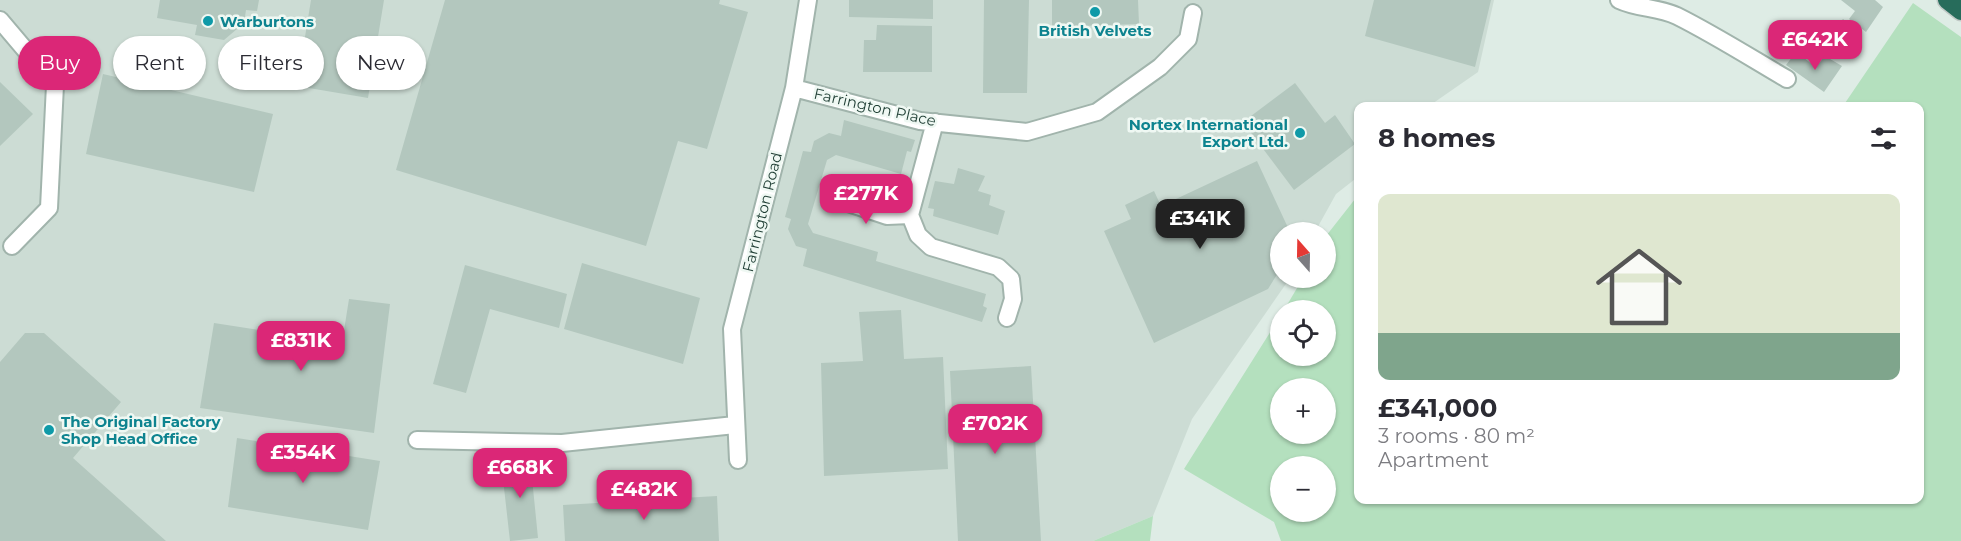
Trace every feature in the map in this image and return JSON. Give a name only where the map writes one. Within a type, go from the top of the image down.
[{"type":"highway","points":[[1947,0],[1961,11]]},
{"type":"street","name":"Farrington Road","points":[[738,460],[732,329],[794,88],[808,0]]},
{"type":"street","points":[[1619,0],[1632,6],[1654,8],[1676,16],[1787,79]]},
{"type":"street","name":"Farrington Place","points":[[794,88],[935,122],[1027,132],[1097,112],[1160,67],[1188,39],[1193,13]]},
{"type":"street","points":[[0,20],[55,85],[49,208],[12,246]]},
{"type":"street","points":[[935,122],[910,215],[918,235],[931,247],[998,267],[1011,279],[1013,299],[1006,318]]},
{"type":"street","points":[[846,202],[887,216],[910,215]]},
{"type":"street","points":[[417,440],[562,443],[735,425]]},
{"type":"shaded area","points":[[0,0],[1494,0],[1478,72],[1435,102],[1354,102],[1354,180],[1336,194],[1321,222],[1270,222],[1270,288],[1283,288],[1275,300],[1270,300],[1270,307],[1192,419],[1153,516],[1093,541],[0,541]]},
{"type":"green space","points":[[1913,3],[1961,37],[1961,541],[1281,541],[1274,522],[1336,522],[1336,456],[1270,456],[1270,520],[1184,469],[1270,332],[1270,366],[1336,366],[1336,300],[1290,300],[1297,288],[1336,288],[1336,223],[1354,200],[1354,504],[1924,504],[1924,102],[1846,102]]},
{"type":"green space","points":[[1153,516],[1150,541],[1093,541]]},
{"type":"building","name":"Warburtons","points":[[160,0],[259,0],[257,11],[246,10],[244,23],[229,36],[218,36],[218,39],[195,35],[197,25],[157,18]]},
{"type":"building","points":[[311,0],[384,0],[378,36],[336,36],[336,90],[369,90],[368,98],[321,90],[324,90],[324,36],[305,36]]},
{"type":"building","points":[[445,0],[720,0],[719,4],[748,12],[707,149],[678,141],[646,246],[396,170],[419,90],[426,90],[426,66]]},
{"type":"building","points":[[849,0],[933,0],[933,19],[849,17]]},
{"type":"building","points":[[984,0],[1029,0],[1027,93],[983,93]]},
{"type":"building","name":"British Velvets","points":[[1052,0],[1138,0],[1139,24],[1052,27]]},
{"type":"building","points":[[1374,0],[1491,0],[1475,67],[1365,36]]},
{"type":"building","points":[[1841,0],[1875,0],[1883,7],[1866,32],[1849,19],[1855,11]]},
{"type":"building","points":[[1843,19],[1853,27],[1845,38],[1834,29]]},
{"type":"building","points":[[877,25],[932,26],[932,72],[863,72],[864,40],[876,40]]},
{"type":"building","points":[[1832,32],[1843,41],[1833,53],[1823,45]]},
{"type":"building","points":[[1796,52],[1816,67],[1825,56],[1842,66],[1824,92],[1786,65]]},
{"type":"building","points":[[103,74],[113,76],[113,90],[171,90],[273,114],[254,192],[86,154]]},
{"type":"building","points":[[0,82],[33,114],[0,146]]},
{"type":"building","name":"Nortex International Export Ltd.","points":[[1295,83],[1325,123],[1335,115],[1354,145],[1294,190],[1243,122]]},
{"type":"building","points":[[844,120],[915,140],[911,152],[907,151],[901,174],[836,155],[827,160],[808,224],[813,233],[878,252],[876,261],[986,294],[983,306],[987,308],[982,322],[803,266],[807,249],[796,246],[788,229],[791,219],[785,217],[803,151],[811,152],[814,141],[829,133],[841,136]]},
{"type":"building","points":[[1257,161],[1285,222],[1270,222],[1270,286],[1268,289],[1154,343],[1104,231],[1131,219],[1125,205],[1154,191],[1161,206]]},
{"type":"building","points":[[958,168],[985,176],[978,191],[991,195],[989,205],[1005,211],[998,235],[933,216],[934,209],[928,208],[935,181],[954,184]]},
{"type":"building","points":[[582,263],[700,298],[683,364],[564,329]]},
{"type":"building","points":[[465,265],[567,294],[559,328],[490,309],[466,393],[433,384]]},
{"type":"building","points":[[349,299],[390,304],[374,433],[200,408],[214,323],[342,343]]},
{"type":"building","points":[[901,310],[904,359],[943,357],[948,469],[824,476],[821,363],[863,361],[859,312]]},
{"type":"building","name":"The Original Factory Shop Head Office","points":[[25,333],[44,333],[121,402],[73,458],[166,541],[0,541],[0,362]]},
{"type":"building","points":[[1031,366],[1041,541],[958,541],[950,371]]},
{"type":"building","points":[[237,438],[380,461],[368,530],[228,507]]},
{"type":"building","points":[[530,458],[538,538],[510,541],[501,461]]},
{"type":"building","points":[[717,496],[719,541],[565,541],[563,505]]},
{"type":"place","name":"British Velvets","points":[[1095,12]]},
{"type":"place","name":"Warburtons","points":[[208,21]]},
{"type":"place","name":"Nortex International Export Ltd.","points":[[1300,133]]},
{"type":"place","name":"The Original Factory Shop Head Office","points":[[49,430]]}]
